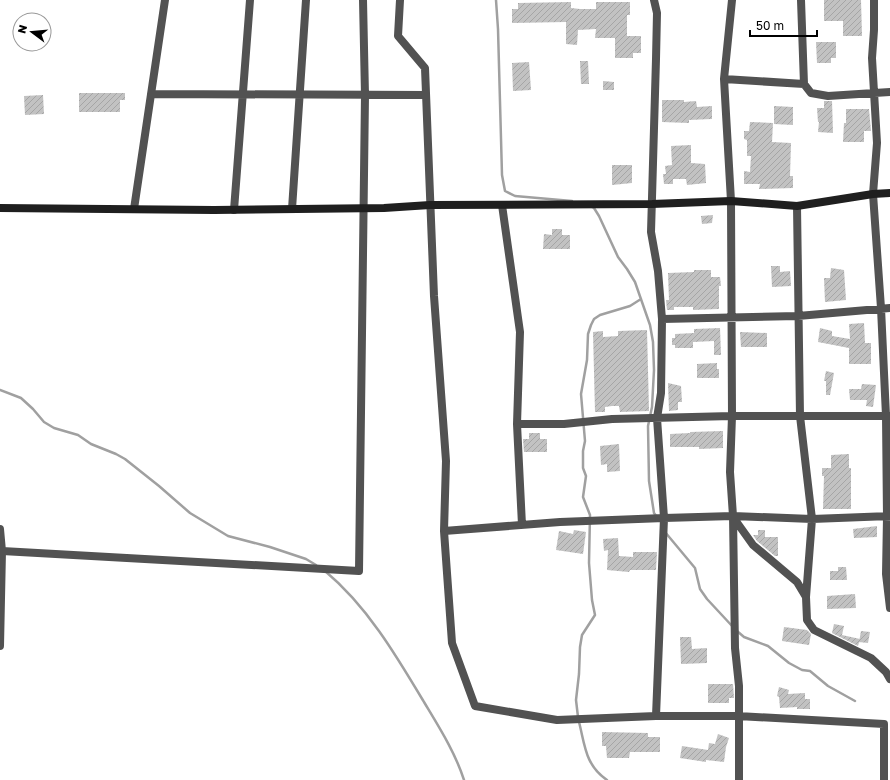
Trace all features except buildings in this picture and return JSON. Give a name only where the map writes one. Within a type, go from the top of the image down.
[{"type":"street","points":[[134,209],[165,0]]},
{"type":"street","points":[[234,210],[250,0]]},
{"type":"street","points":[[292,209],[306,0]]},
{"type":"street","points":[[2,551],[359,571],[365,95],[363,0]]},
{"type":"street","points":[[400,0],[398,36],[425,68],[434,296],[446,461],[444,531],[452,643],[475,706],[557,720],[656,716],[738,716],[884,724],[884,780]]},
{"type":"street","points":[[654,0],[657,13],[657,51],[651,232],[658,271],[662,319],[661,393],[657,418],[664,518],[656,716]]},
{"type":"street","points":[[732,0],[724,79],[731,201],[732,416],[730,472],[733,516],[735,648],[739,686],[738,780]]},
{"type":"street","points":[[801,0],[804,84],[811,93],[828,96],[890,92]]},
{"type":"street","points":[[874,0],[872,58],[877,143],[873,194],[888,416],[889,517],[886,574],[890,608]]},
{"type":"street","points":[[724,79],[804,84]]},
{"type":"street","points":[[151,94],[426,95]]},
{"type":"street","points":[[0,208],[234,210],[652,204],[731,201],[797,206],[873,194],[890,193]]},
{"type":"street","points":[[502,205],[520,332],[517,424],[522,525]]},
{"type":"street","points":[[797,206],[800,416],[812,519],[806,597],[807,620],[814,630],[871,658],[886,672],[890,679]]},
{"type":"street","points":[[662,319],[732,319],[798,316],[890,308]]},
{"type":"street","points":[[517,424],[564,424],[612,419],[732,416],[888,416]]},
{"type":"street","points":[[444,531],[522,525],[664,518],[733,516],[812,519],[889,517]]},
{"type":"street","points":[[733,516],[753,545],[797,582],[806,597]]},
{"type":"street","points":[[0,529],[2,551],[0,646]]},
{"type":"waterway","points":[[496,0],[502,175],[505,191],[515,196],[572,201]]},
{"type":"waterway","points":[[592,207],[599,216],[618,257],[635,282],[650,325],[653,342],[654,370],[652,407],[648,426],[649,481],[654,513],[657,517]]},
{"type":"waterway","points":[[578,717],[576,700],[580,647],[582,635],[595,615],[592,600],[589,563],[590,515],[583,497],[586,476],[583,468],[583,451],[585,441],[581,394],[587,360],[588,334],[594,319],[600,315],[630,306],[641,299]]},
{"type":"waterway","points":[[0,390],[21,398],[44,422],[54,428],[78,435],[91,444],[125,459],[190,513],[228,536],[270,547],[306,559],[316,565]]},
{"type":"waterway","points":[[665,532],[695,568],[700,589],[707,599],[733,627]]},
{"type":"waterway","points":[[325,571],[354,600],[380,632],[446,740],[464,780]]},
{"type":"waterway","points":[[737,631],[744,637],[768,646],[789,663],[802,670],[810,671],[828,686],[855,701]]},
{"type":"waterway","points":[[579,722],[590,761],[594,768],[607,780]]}]
